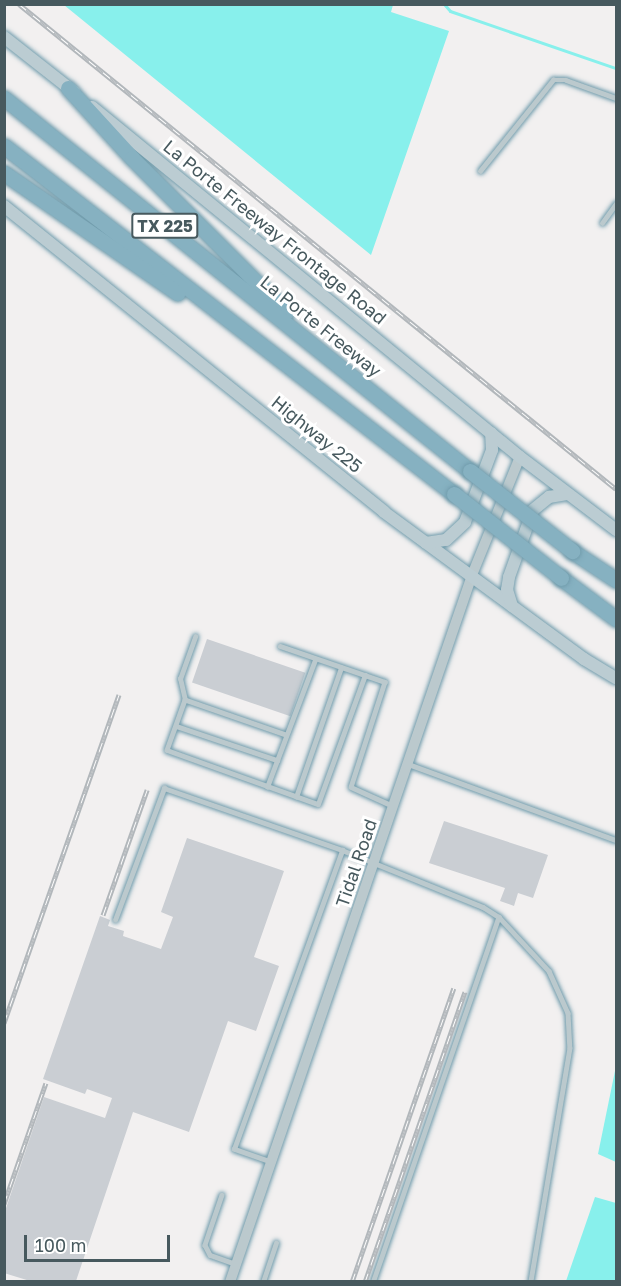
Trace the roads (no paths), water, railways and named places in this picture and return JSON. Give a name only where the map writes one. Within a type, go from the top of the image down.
[{"type":"highway","points":[[68,88],[326,354]]},
{"type":"highway","name":"La Porte Freeway","points":[[4,98],[470,471],[572,551],[616,580]]},
{"type":"highway","name":"TX 225","points":[[4,146],[312,387],[616,619]]},
{"type":"highway","points":[[4,173],[312,387]]},
{"type":"main road","name":"La Porte Freeway Frontage Road","points":[[4,37],[520,457]]},
{"type":"main road","name":"Highway 225","points":[[4,206],[426,543],[616,678]]},
{"type":"main road","points":[[426,543],[446,540],[465,522],[492,450],[491,433]]},
{"type":"main road","points":[[520,457],[616,530]]},
{"type":"main road","points":[[512,606],[507,590],[509,577],[533,510],[549,497],[567,494]]},
{"type":"street","name":"Tidal Road","points":[[230,1281],[472,575],[520,457]]},
{"type":"lane","points":[[480,171],[553,80],[566,80],[616,98]]},
{"type":"lane","points":[[602,223],[616,204]]},
{"type":"lane","points":[[195,637],[180,679],[185,700],[169,752],[267,787],[321,803],[365,675]]},
{"type":"lane","points":[[280,646],[315,660],[365,675],[386,685],[351,787],[393,806]]},
{"type":"lane","points":[[267,787],[315,660]]},
{"type":"lane","points":[[296,796],[341,668]]},
{"type":"lane","points":[[185,700],[286,735]]},
{"type":"lane","points":[[176,726],[277,760]]},
{"type":"lane","points":[[407,764],[616,840]]},
{"type":"lane","points":[[115,920],[164,788],[342,850],[373,865],[459,896],[499,917],[549,971],[568,1013],[570,1048],[531,1281]]},
{"type":"lane","points":[[271,1162],[234,1149],[342,850]]},
{"type":"lane","points":[[373,1281],[499,917]]},
{"type":"lane","points":[[222,1195],[205,1245],[210,1255],[236,1264]]},
{"type":"lane","points":[[263,1281],[276,1243]]},
{"type":"water","points":[[64,5],[393,5],[391,12],[449,31],[371,255]]},
{"type":"water","points":[[616,1066],[616,1162],[598,1154]]},
{"type":"water","points":[[595,1197],[616,1203],[616,1281],[566,1281]]},
{"type":"waterway","points":[[444,4],[450,11],[616,68]]},
{"type":"railway","points":[[19,4],[616,489]]},
{"type":"railway","points":[[4,1023],[119,695]]},
{"type":"railway","points":[[103,915],[147,790]]},
{"type":"railway","points":[[352,1282],[454,988]]},
{"type":"railway","points":[[365,1282],[465,992]]},
{"type":"railway","points":[[4,1204],[46,1083]]}]
